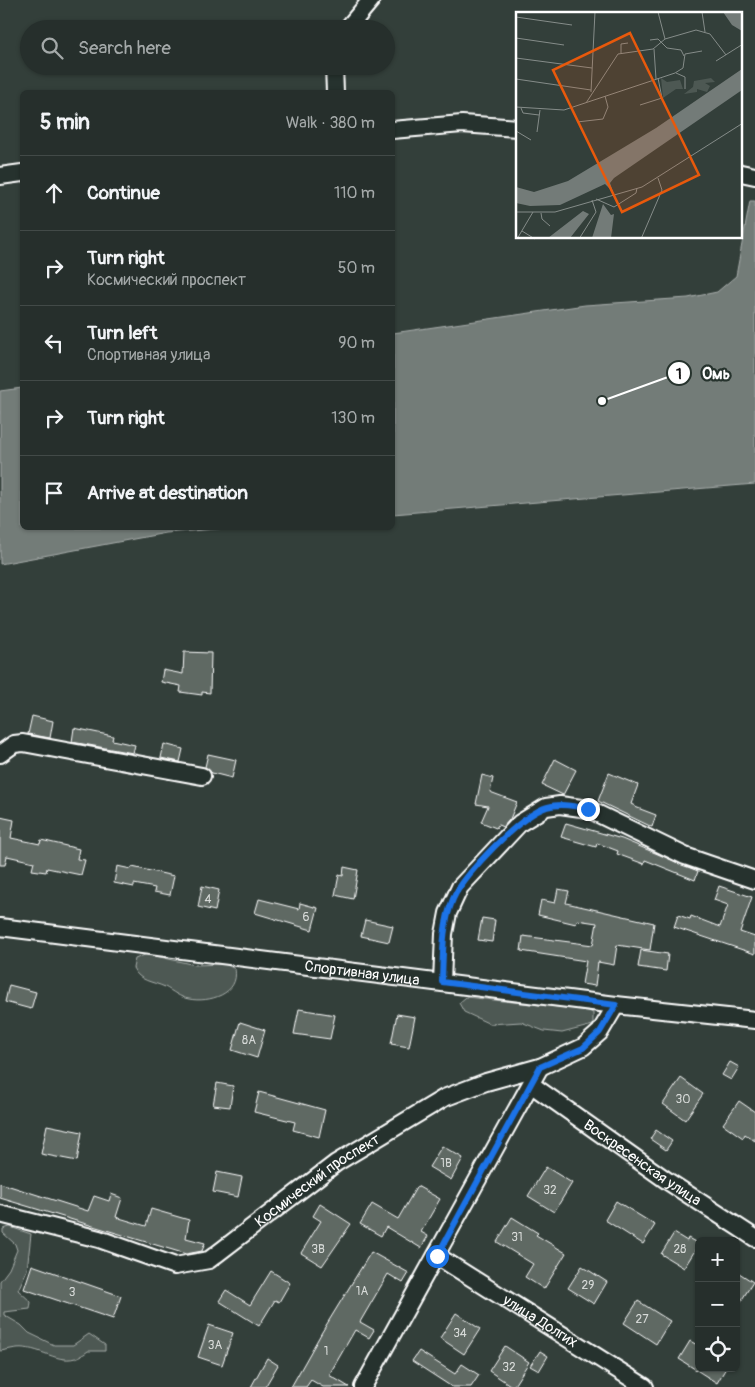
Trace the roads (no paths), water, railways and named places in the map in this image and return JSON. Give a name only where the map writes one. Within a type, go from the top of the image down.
[{"type":"street","points":[[354,20],[371,0]]},
{"type":"street","points":[[334,75],[335,90]]},
{"type":"street","points":[[395,130],[462,124],[516,128]]},
{"type":"street","points":[[0,176],[20,173]]},
{"type":"street","points":[[742,173],[755,176]]},
{"type":"street","points":[[0,754],[14,744],[23,742],[202,776]]},
{"type":"street","points":[[442,982],[444,934],[448,914],[460,887],[514,828],[546,807],[560,805],[588,809],[685,856],[755,880]]},
{"type":"street","name":"Спортивная улица","points":[[0,927],[616,1005],[755,1020]]},
{"type":"street","name":"Космический проспект","points":[[0,1214],[99,1239],[175,1266],[209,1260],[336,1163],[399,1124],[452,1095],[486,1082],[540,1067],[583,1048],[600,1032],[616,1005]]},
{"type":"street","points":[[363,1387],[532,1085],[540,1067]]},
{"type":"street","name":"Воскресенская улица","points":[[532,1085],[669,1182],[755,1238]]},
{"type":"street","name":"улица Долгих","points":[[437,1256],[645,1387]]},
{"type":"place","name":"Омь","points":[[602,401]]}]
